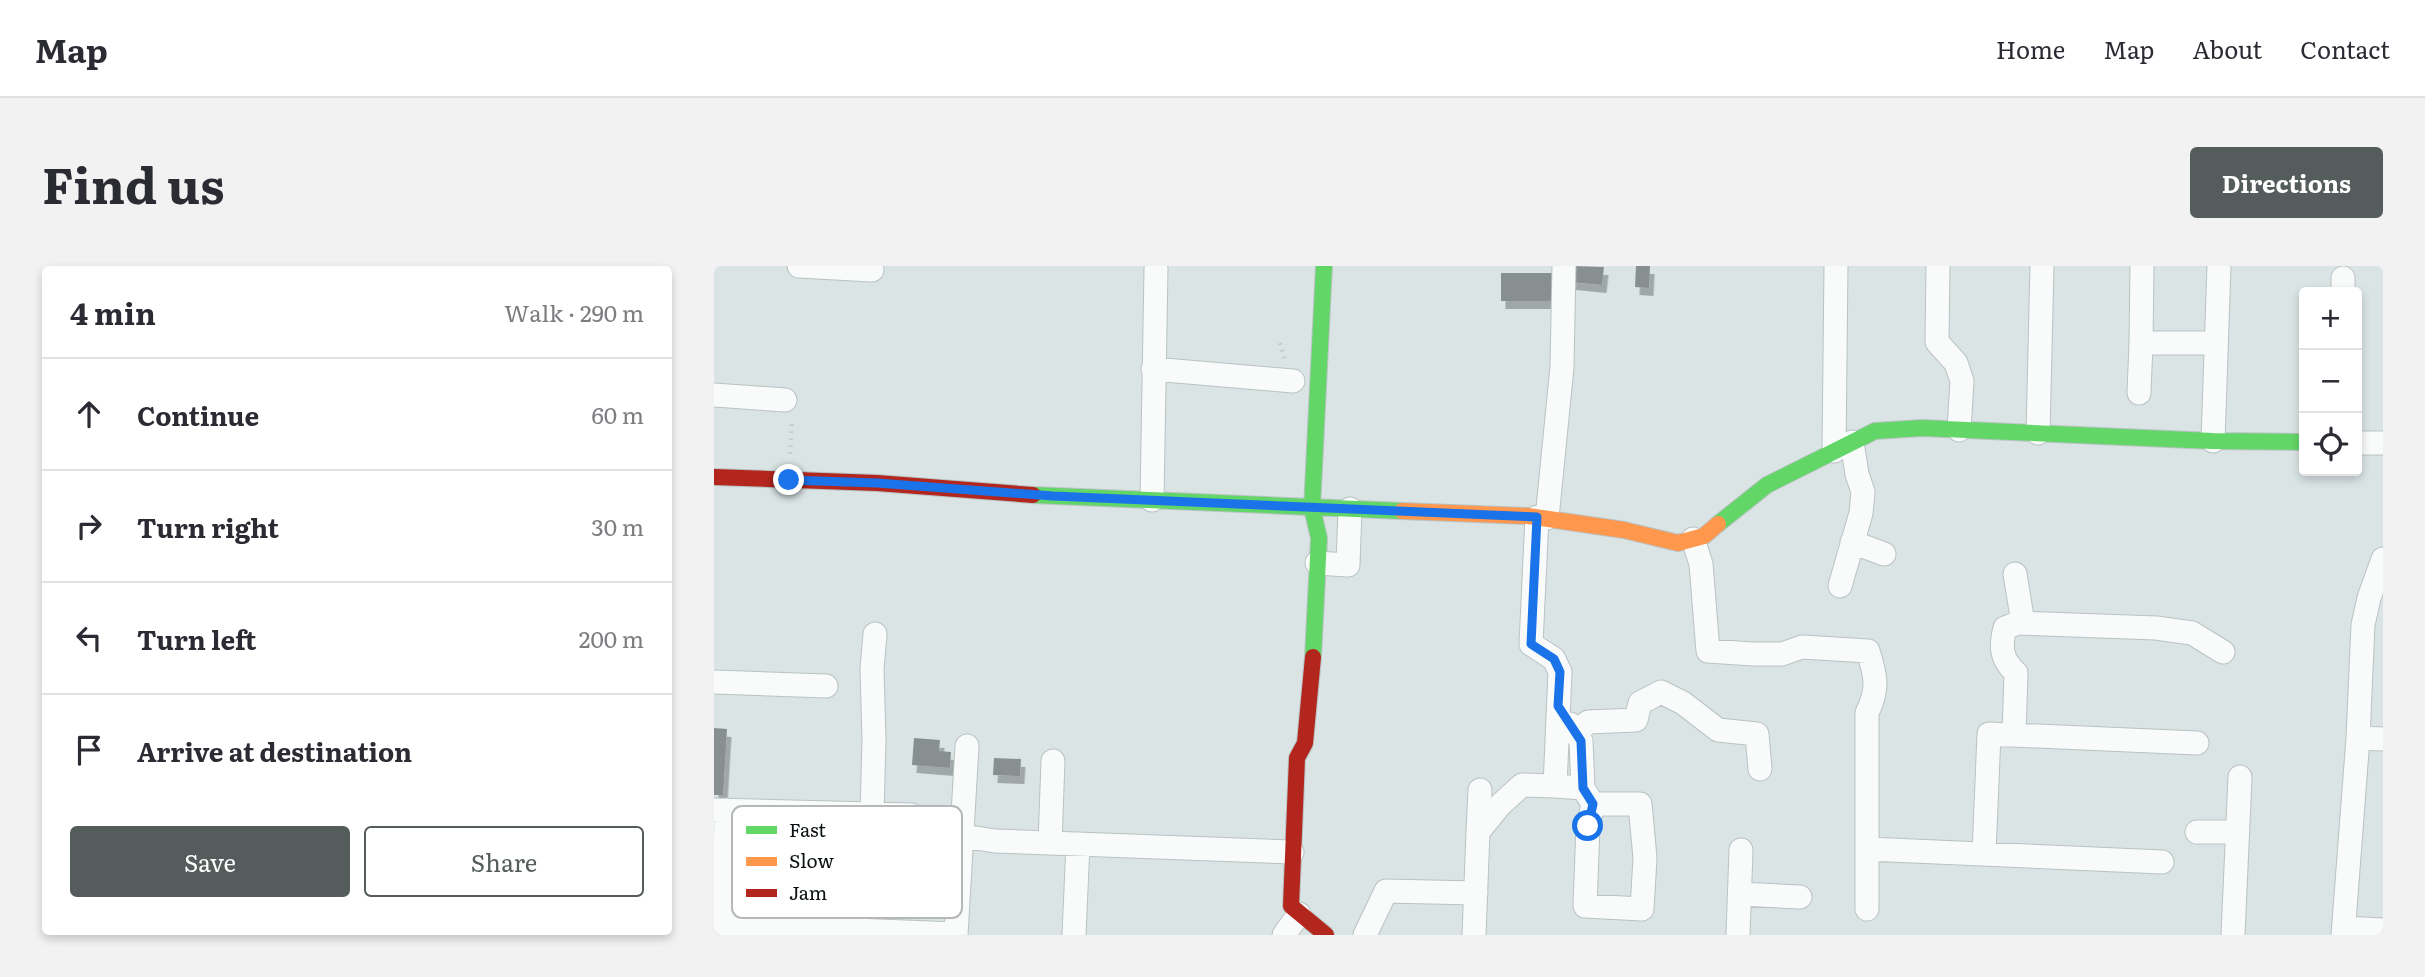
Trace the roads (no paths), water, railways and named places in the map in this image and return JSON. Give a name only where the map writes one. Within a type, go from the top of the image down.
[{"type":"street","points":[[799,266],[872,270]]},
{"type":"street","points":[[1324,266],[1312,508],[1319,538],[1312,688],[1306,743],[1297,758],[1291,906],[1326,935]]},
{"type":"street","points":[[1555,786],[1560,672],[1554,659],[1531,644],[1542,518],[1562,367],[1564,266]]},
{"type":"street","points":[[1836,266],[1843,446],[1863,492],[1861,513],[1840,586]]},
{"type":"street","points":[[1938,266],[1937,342],[1956,363],[1962,381],[1959,430]]},
{"type":"street","points":[[2038,433],[2042,266]]},
{"type":"street","points":[[2139,393],[2142,266]]},
{"type":"street","points":[[2213,441],[2219,266]]},
{"type":"street","points":[[1152,500],[1156,269]]},
{"type":"street","points":[[2141,343],[2216,343]]},
{"type":"street","points":[[1153,369],[1293,382]]},
{"type":"street","points":[[714,395],[785,400]]},
{"type":"street","points":[[714,477],[877,483],[1053,496],[1542,518],[1624,530],[1678,542],[1704,537],[1768,485],[1875,431],[1922,428],[2213,441],[2299,442]]},
{"type":"street","points":[[2362,443],[2383,443]]},
{"type":"street","points":[[1317,563],[1348,565],[1350,509]]},
{"type":"street","points":[[1693,539],[1701,564],[1708,651],[1753,654],[1782,653],[1802,648],[1868,651],[1876,676],[1875,697],[1867,713],[1867,909]]},
{"type":"street","points":[[1852,542],[1884,554]]},
{"type":"street","points":[[2382,564],[2369,598],[2363,625],[2344,931],[2383,930]]},
{"type":"street","points":[[2015,574],[2022,623]]},
{"type":"street","points":[[2014,735],[2016,673],[2003,658],[2001,644],[2005,628],[2022,623],[2192,632],[2223,652]]},
{"type":"street","points":[[872,806],[872,669],[875,634]]},
{"type":"street","points":[[714,682],[826,685]]},
{"type":"street","points":[[1576,734],[1588,722],[1636,720],[1640,703],[1661,692],[1683,703],[1718,730],[1757,734],[1760,769]]},
{"type":"street","points":[[1478,832],[1500,805],[1522,785],[1555,786],[1588,796],[1640,804],[1645,858],[1642,909],[1584,905],[1588,796],[1581,741],[1558,706]]},
{"type":"street","points":[[1984,854],[1989,734],[2197,743]]},
{"type":"street","points":[[2358,737],[2383,739]]},
{"type":"street","points":[[962,850],[967,746]]},
{"type":"street","points":[[1050,843],[1053,761]]},
{"type":"street","points":[[2232,935],[2240,777]]},
{"type":"street","points":[[1474,935],[1480,790]]},
{"type":"street","points":[[720,810],[724,930],[822,930],[956,935]]},
{"type":"street","points":[[2197,832],[2237,832]]},
{"type":"street","points":[[963,836],[995,841],[1292,852]]},
{"type":"street","points":[[1074,935],[1078,844]]},
{"type":"street","points":[[1867,849],[2162,862]]},
{"type":"street","points":[[1738,935],[1741,850]]},
{"type":"street","points":[[1365,935],[1386,891],[1476,893]]},
{"type":"street","points":[[1740,894],[1800,897]]},
{"type":"street","points":[[1284,935],[1299,914]]},
{"type":"street","points":[[822,918],[822,930]]}]
